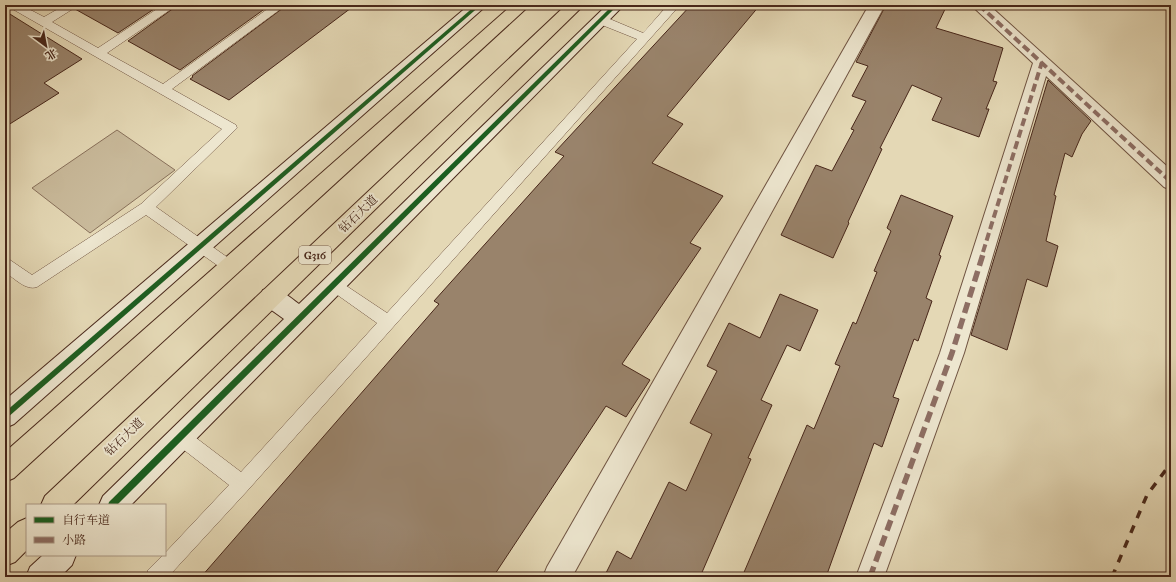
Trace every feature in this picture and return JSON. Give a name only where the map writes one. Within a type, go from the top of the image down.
[{"type":"highway","points":[[5,469],[229,266],[522,5]]},
{"type":"highway","name":"钻石大道","points":[[55,504],[576,5]]},
{"type":"highway","points":[[5,552],[26,532]]},
{"type":"street","points":[[5,416],[479,5]]},
{"type":"street","points":[[113,504],[616,5]]},
{"type":"street","points":[[556,577],[877,5]]},
{"type":"street","points":[[979,5],[1171,182]]},
{"type":"street","points":[[870,577],[952,353],[1042,62]]},
{"type":"street","points":[[271,297],[300,318]]},
{"type":"street","points":[[40,577],[61,556]]},
{"type":"lane","points":[[5,264],[32,283],[146,208],[231,128],[13,5]]},
{"type":"lane","points":[[44,22],[73,5]]},
{"type":"lane","points":[[99,54],[171,5]]},
{"type":"lane","points":[[163,90],[280,5]]},
{"type":"lane","points":[[155,577],[242,484],[674,5]]},
{"type":"lane","points":[[601,20],[645,38]]},
{"type":"lane","points":[[146,208],[229,266]]},
{"type":"lane","points":[[334,286],[388,322]]},
{"type":"lane","points":[[180,437],[242,484]]},
{"type":"shaded area","points":[[117,130],[175,170],[90,233],[32,188]]},
{"type":"building","points":[[80,5],[160,5],[118,33],[75,9]]},
{"type":"building","points":[[178,5],[270,5],[180,70],[128,41]]},
{"type":"building","points":[[287,5],[355,5],[229,100],[190,79],[193,77],[192,76]]},
{"type":"building","points":[[691,5],[760,5],[667,116],[683,124],[652,163],[723,196],[690,243],[701,248],[622,364],[650,380],[626,417],[606,406],[493,577],[201,577],[439,304],[434,301],[564,156],[555,152]]},
{"type":"building","points":[[886,5],[947,5],[936,28],[1003,48],[993,81],[997,82],[986,109],[989,109],[979,137],[932,120],[942,98],[912,85],[880,148],[882,149],[833,258],[781,235],[816,165],[832,171],[854,130],[851,129],[866,101],[852,96],[868,66],[856,62]]},
{"type":"building","points":[[5,11],[82,59],[44,83],[59,93],[5,127]]},
{"type":"building","points":[[1048,80],[1091,121],[1082,134],[1072,157],[1065,153],[1054,195],[1056,196],[1046,241],[1058,246],[1047,287],[1027,279],[1007,350],[971,335]]},
{"type":"building","points":[[901,195],[953,216],[926,298],[932,301],[918,341],[914,339],[893,397],[899,399],[882,447],[874,443],[826,577],[742,577],[807,425],[814,429],[840,366],[835,364],[853,322],[856,324],[877,272],[874,271],[891,231],[887,228]]},
{"type":"building","points":[[780,294],[818,310],[800,351],[787,345],[761,400],[772,405],[748,458],[751,459],[700,577],[604,577],[617,551],[631,559],[669,482],[686,491],[712,434],[690,423],[717,371],[707,366],[729,323],[760,338]]},
{"type":"railway","points":[[1112,577],[1147,495],[1171,463]]},
{"type":"marked path","points":[[979,5],[1171,182]]},
{"type":"marked path","points":[[870,577],[952,353],[1042,62]]},
{"type":"cycle path","points":[[5,416],[479,5]]},
{"type":"cycle path","points":[[113,504],[616,5]]}]
